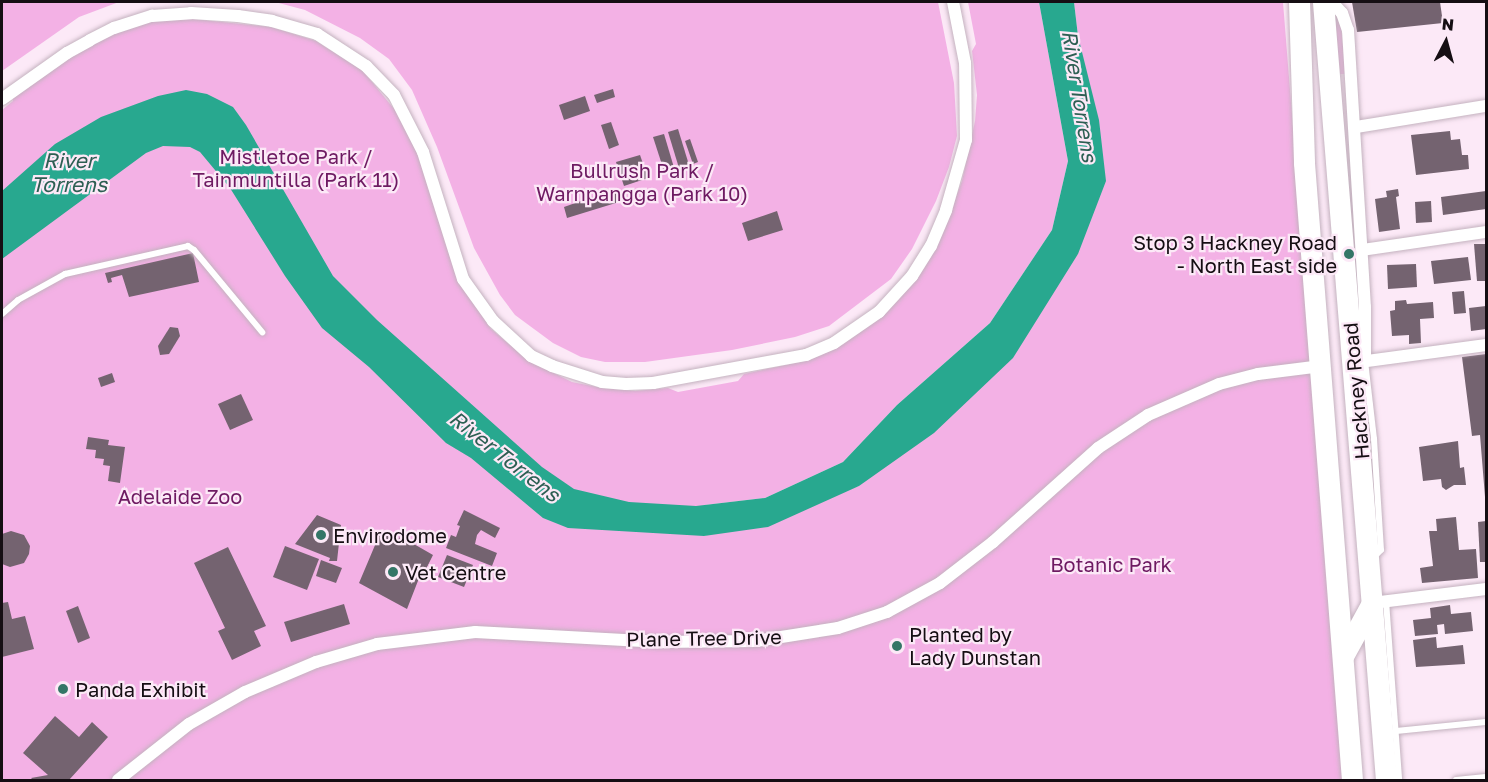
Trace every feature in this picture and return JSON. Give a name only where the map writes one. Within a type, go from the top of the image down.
[{"type":"highway","name":"Hackney Road","points":[[1323,2],[1339,192],[1359,362],[1369,561],[1379,602],[1386,780]]},
{"type":"highway","name":"Hackney Road","points":[[1300,4],[1307,194],[1352,780]]},
{"type":"highway","points":[[1307,194],[1339,192]]},
{"type":"highway","points":[[1343,656],[1379,602]]},
{"type":"street","points":[[2,99],[67,53],[90,40],[114,28],[152,16],[216,14],[272,21],[317,34],[366,66],[400,104],[423,152],[463,279],[493,321],[531,356],[552,366],[602,382],[653,383],[806,355],[834,343],[879,312],[912,276],[931,246],[946,210],[966,140],[965,63],[953,2]]},
{"type":"street","name":"Hackney Road","points":[[1332,2],[1342,13],[1348,30],[1356,127],[1362,250],[1359,362]]},
{"type":"street","points":[[1356,127],[1486,106]]},
{"type":"street","points":[[1362,250],[1486,232]]},
{"type":"street","points":[[1359,362],[1486,345]]},
{"type":"street","name":"Plane Tree Drive","points":[[118,780],[144,757],[189,724],[236,697],[316,662],[377,644],[475,632],[657,642],[756,641],[838,628],[887,612],[939,583],[993,542],[1098,448],[1148,415],[1219,384],[1258,374],[1321,366]]},
{"type":"street","points":[[1379,602],[1486,589]]},
{"type":"lane","points":[[2,314],[18,300],[65,274],[188,246],[194,250],[262,332]]},
{"type":"lane","points":[[1379,602],[1396,731],[1399,780]]},
{"type":"lane","points":[[1396,731],[1486,722]]},
{"type":"lane","points":[[1456,780],[1486,777]]},
{"type":"green space","points":[[2,2],[119,2],[79,17],[2,71]]},
{"type":"green space","name":"Bullrush Park / Warnpangga (Park 10)","points":[[275,2],[938,2],[954,83],[957,136],[949,167],[936,201],[912,249],[891,279],[829,326],[795,337],[732,350],[645,362],[605,362],[581,357],[553,343],[515,315],[500,295],[474,248],[437,147],[412,90],[389,59],[360,38],[305,10]]},
{"type":"green space","points":[[968,2],[1039,2],[1068,161],[1052,230],[990,323],[897,405],[843,462],[765,498],[705,505],[704,536],[859,486],[1078,254],[1078,36],[1074,2],[1283,2],[1345,780],[2,780],[2,110],[13,101],[13,96],[88,44],[136,24],[173,17],[271,27],[316,41],[363,71],[399,115],[410,133],[470,298],[491,329],[529,361],[572,382],[602,388],[635,391],[668,388],[678,392],[738,381],[744,374],[809,360],[860,332],[882,315],[951,210],[962,181],[975,121],[977,95],[972,51],[976,44]]},
{"type":"green space","points":[[1333,10],[1341,27],[1346,74],[1340,74]]},
{"type":"water","name":"River Torrens","points":[[1039,2],[1074,2],[1078,36],[1099,120],[1106,181],[1078,254],[1013,358],[934,433],[859,486],[768,527],[704,536],[568,528],[543,518],[471,458],[446,443],[369,367],[322,328],[285,276],[230,188],[200,152],[190,147],[163,146],[146,153],[2,259],[2,191],[55,144],[101,117],[158,96],[186,90],[207,94],[233,107],[246,125],[333,276],[377,320],[542,467],[574,489],[629,502],[696,506],[765,498],[843,462],[897,405],[990,323],[1052,230],[1068,161]]},
{"type":"building","points":[[1352,2],[1440,2],[1443,23],[1357,32]]},
{"type":"building","points":[[613,89],[615,97],[597,103],[594,95]]},
{"type":"building","points":[[585,96],[590,111],[564,120],[559,105]]},
{"type":"building","points":[[611,122],[619,145],[609,149],[601,125]]},
{"type":"building","points":[[678,129],[689,165],[679,168],[668,132]]},
{"type":"building","points":[[1450,131],[1451,140],[1460,139],[1462,155],[1468,155],[1469,169],[1416,175],[1411,135]]},
{"type":"building","points":[[664,134],[675,171],[665,174],[653,137]]},
{"type":"building","points":[[690,139],[698,162],[693,164],[685,141]]},
{"type":"building","points":[[640,155],[648,178],[624,186],[616,162]]},
{"type":"building","points":[[615,189],[619,202],[567,218],[564,207]]},
{"type":"building","points":[[1398,189],[1399,196],[1396,197],[1400,229],[1379,232],[1375,199],[1387,197],[1386,191]]},
{"type":"building","points":[[1486,191],[1486,209],[1443,215],[1441,197]]},
{"type":"building","points":[[1431,201],[1432,222],[1416,223],[1415,202]]},
{"type":"building","points":[[777,211],[783,230],[748,241],[742,223]]},
{"type":"building","points":[[1474,244],[1486,244],[1486,281],[1477,281]]},
{"type":"building","points":[[193,253],[199,282],[129,297],[122,275],[111,278],[112,282],[108,283],[105,273]]},
{"type":"building","points":[[1468,257],[1471,280],[1434,284],[1431,261]]},
{"type":"building","points":[[1416,264],[1417,287],[1388,289],[1387,265]]},
{"type":"building","points":[[1464,291],[1466,313],[1454,314],[1452,292]]},
{"type":"building","points":[[1406,300],[1407,304],[1433,302],[1434,318],[1420,319],[1421,343],[1409,344],[1409,335],[1392,336],[1390,311],[1395,310],[1395,301]]},
{"type":"building","points":[[1486,306],[1486,329],[1471,331],[1469,308]]},
{"type":"building","points":[[170,327],[178,328],[180,336],[169,354],[160,355],[158,346]]},
{"type":"building","points":[[1486,354],[1485,497],[1480,435],[1472,436],[1462,357]]},
{"type":"building","points":[[112,373],[115,382],[101,387],[98,378]]},
{"type":"building","points":[[241,394],[253,420],[230,430],[218,404]]},
{"type":"building","points":[[88,437],[109,440],[108,445],[125,447],[120,483],[108,481],[110,466],[103,465],[104,459],[95,458],[96,450],[86,449]]},
{"type":"building","points":[[1458,441],[1460,468],[1464,467],[1466,485],[1454,485],[1446,490],[1442,487],[1441,479],[1423,481],[1419,447]]},
{"type":"building","points":[[464,510],[500,528],[495,538],[481,530],[475,544],[497,553],[492,566],[446,548],[451,535],[456,537],[460,526],[457,525]]},
{"type":"building","name":"Envirodome","points":[[317,515],[341,525],[337,561],[329,561],[330,558],[295,544]]},
{"type":"building","points":[[1456,517],[1459,550],[1476,549],[1478,578],[1422,583],[1420,568],[1433,566],[1429,531],[1437,531],[1436,519]]},
{"type":"building","points":[[1486,521],[1486,562],[1480,562],[1478,522]]},
{"type":"building","points":[[11,531],[24,535],[30,546],[24,563],[10,567],[2,564],[2,534]]},
{"type":"building","name":"Vet Centre","points":[[381,531],[399,539],[400,536],[433,555],[426,569],[423,568],[407,609],[359,583]]},
{"type":"building","points":[[285,546],[319,559],[307,590],[273,577]]},
{"type":"building","points":[[228,547],[266,626],[254,631],[261,646],[232,660],[218,631],[225,628],[194,563]]},
{"type":"building","points":[[447,555],[473,565],[464,587],[438,577]]},
{"type":"building","points":[[321,560],[342,568],[336,583],[316,576]]},
{"type":"building","points":[[8,602],[12,619],[25,616],[34,649],[2,657],[2,603]]},
{"type":"building","points":[[344,604],[350,624],[291,642],[284,622]]},
{"type":"building","points":[[1450,605],[1451,614],[1471,612],[1473,631],[1445,634],[1444,624],[1437,625],[1438,634],[1415,636],[1413,620],[1431,618],[1430,608]]},
{"type":"building","points":[[78,606],[90,638],[78,643],[66,611]]},
{"type":"building","points":[[1436,637],[1437,648],[1463,645],[1465,664],[1416,667],[1413,640]]},
{"type":"building","points":[[55,716],[79,737],[92,722],[108,737],[69,780],[33,780],[31,778],[48,775],[23,753]]},
{"type":"place","name":"Stop 3 Hackney Road - North East side","points":[[1349,254]]},
{"type":"place","name":"Envirodome","points":[[321,535]]},
{"type":"place","name":"Vet Centre","points":[[393,572]]},
{"type":"place","name":"Planted by Lady Dunstan","points":[[897,646]]},
{"type":"place","name":"Panda Exhibit","points":[[63,689]]},
{"type":"park label","name":"Mistletoe Park / Tainmuntilla (Park 11)","points":[[296,168]]},
{"type":"park label","name":"Adelaide Zoo","points":[[180,496]]},
{"type":"park label","name":"Botanic Park","points":[[1111,564]]}]
